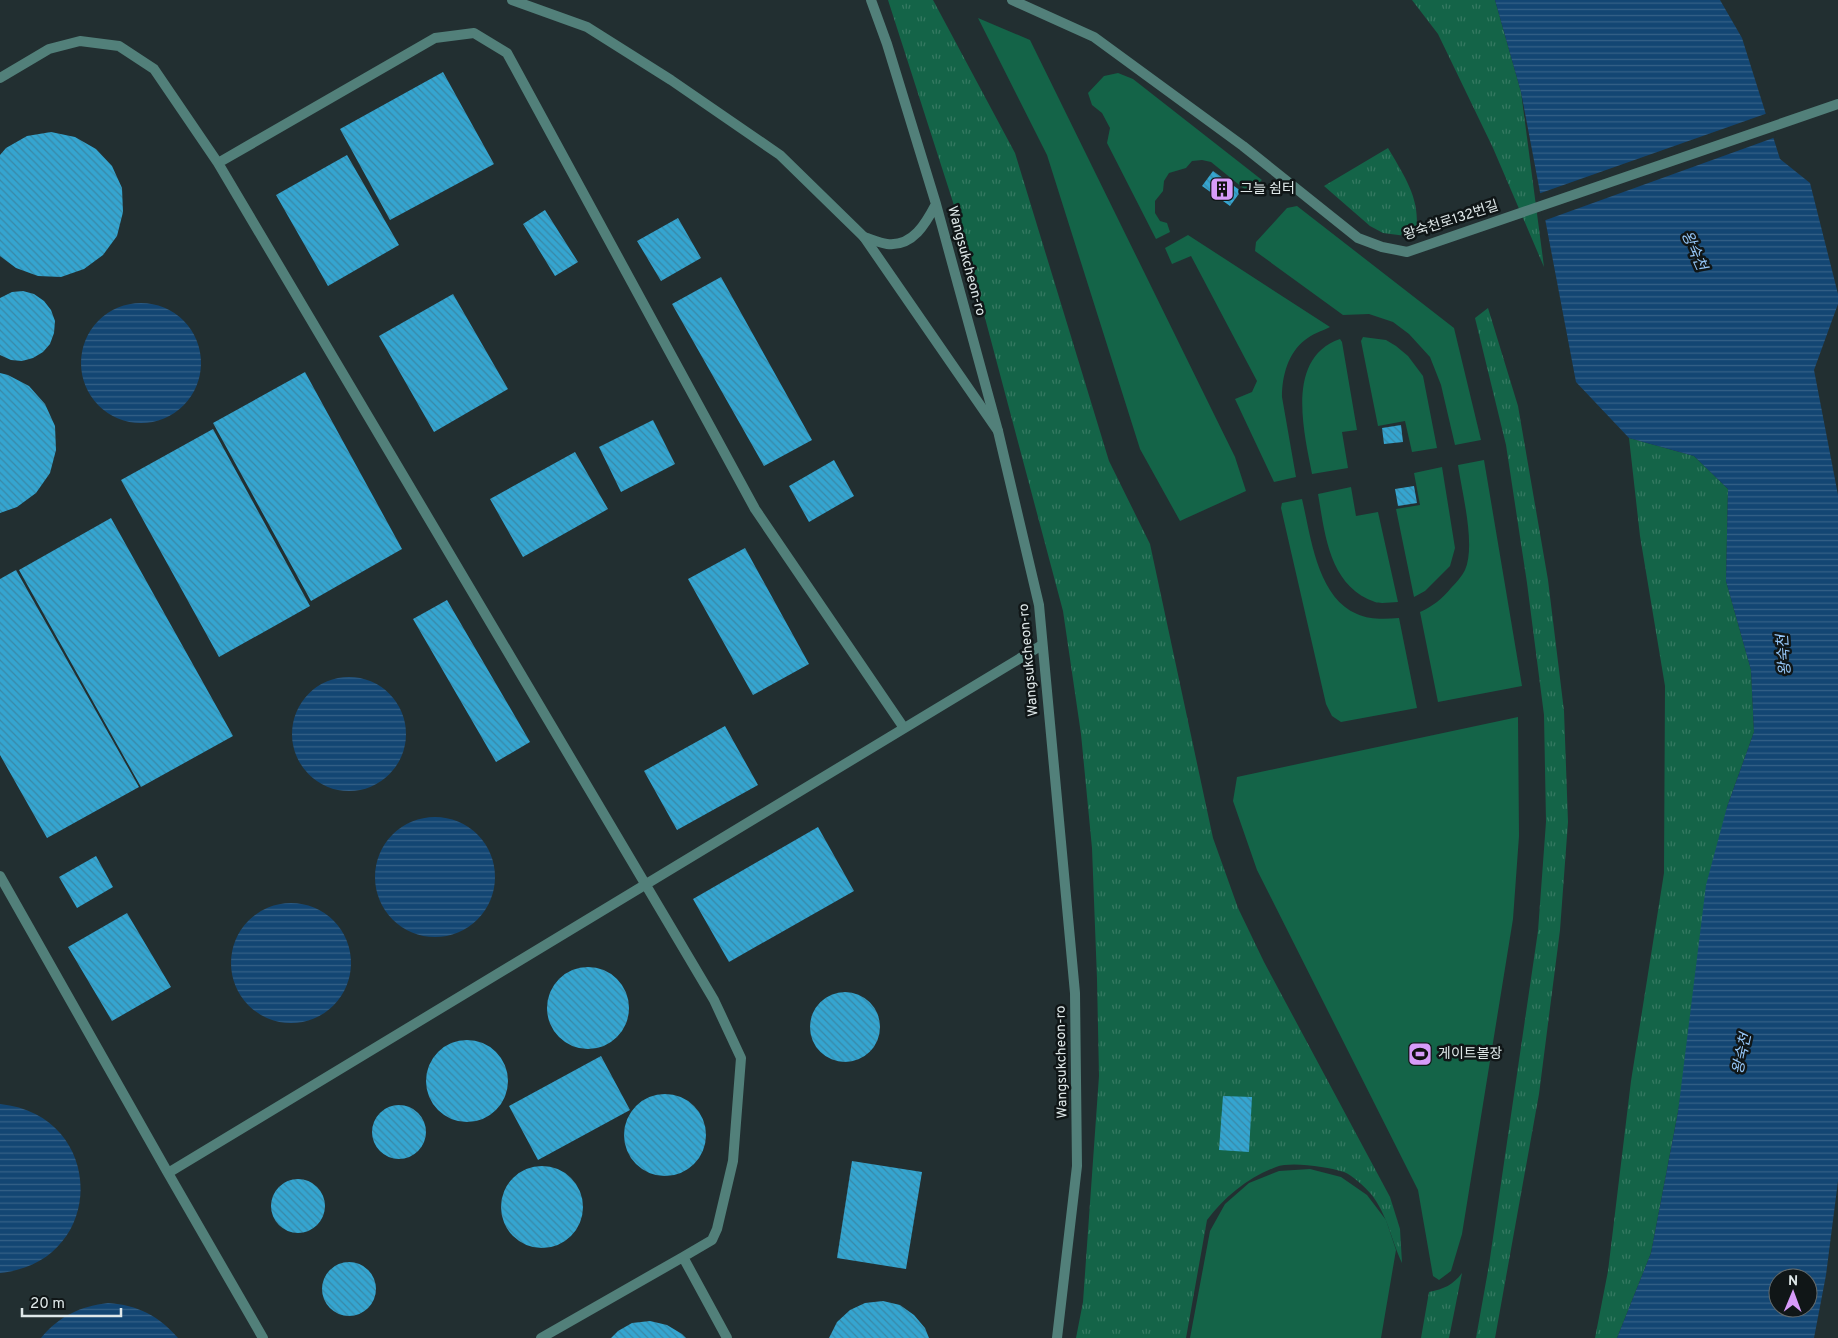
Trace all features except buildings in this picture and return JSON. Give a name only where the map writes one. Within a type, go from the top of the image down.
[{"type":"street","points":[[512,0],[587,27],[671,80],[780,155],[864,237],[998,431]]},
{"type":"street","name":"Wangsukcheon-ro","points":[[872,0],[936,204],[998,431],[1039,605],[1074,993],[1077,1166],[1057,1338]]},
{"type":"street","name":"왕숙천로132번길","points":[[1012,0],[1094,37],[1243,146],[1358,238],[1382,247],[1407,252],[1838,104]]},
{"type":"street","points":[[218,163],[435,38],[474,33],[506,53],[755,509],[904,728]]},
{"type":"street","points":[[0,78],[49,49],[80,41],[119,46],[154,69],[218,163],[714,1000],[741,1058],[733,1162],[712,1240],[541,1338]]},
{"type":"street","points":[[864,237],[888,244],[907,241],[923,228],[936,204]]},
{"type":"street","points":[[168,1173],[1042,645]]},
{"type":"street","points":[[0,876],[263,1338]]},
{"type":"street","points":[[683,1257],[727,1338]]},
{"type":"green space","points":[[888,0],[933,0],[1015,153],[1109,461],[1150,544],[1213,838],[1238,908],[1264,962],[1390,1197],[1400,1229],[1402,1263],[1385,1218],[1371,1194],[1344,1172],[1310,1165],[1283,1165],[1256,1176],[1221,1203],[1207,1220],[1186,1338],[1076,1338],[1083,1302],[1099,1076],[1092,848],[1081,734],[1063,611],[960,224]]},
{"type":"green space","points":[[1412,0],[1495,0],[1521,92],[1544,267],[1493,148],[1438,34]]},
{"type":"green space","points":[[978,18],[1030,40],[1235,457],[1246,491],[1180,521],[1140,449],[1047,155]]},
{"type":"green space","points":[[1118,73],[1133,79],[1262,180],[1248,192],[1211,162],[1202,160],[1192,161],[1186,168],[1169,173],[1164,181],[1163,191],[1155,201],[1155,213],[1160,221],[1167,223],[1170,232],[1156,239],[1107,143],[1110,128],[1102,113],[1092,105],[1088,93],[1104,76]]},
{"type":"green space","points":[[1388,148],[1410,187],[1416,208],[1416,230],[1406,236],[1383,233],[1370,226],[1324,186]]},
{"type":"green space","points":[[1297,206],[1454,328],[1481,440],[1455,445],[1441,385],[1430,357],[1409,334],[1393,322],[1369,314],[1343,315],[1255,251],[1256,242],[1287,208]]},
{"type":"green space","points":[[1188,235],[1330,327],[1311,336],[1299,345],[1290,358],[1283,381],[1282,397],[1296,477],[1274,482],[1235,399],[1252,392],[1257,381],[1191,256],[1172,264],[1165,248]]},
{"type":"green space","points":[[1488,308],[1518,406],[1548,580],[1564,711],[1568,822],[1560,930],[1539,1094],[1495,1338],[1476,1338],[1489,1265],[1538,931],[1546,822],[1544,715],[1527,583],[1506,445],[1475,318]]},
{"type":"green space","points":[[1363,337],[1386,340],[1396,346],[1408,356],[1423,376],[1437,448],[1412,452],[1405,421],[1378,426],[1361,341]]},
{"type":"green space","points":[[1340,339],[1357,430],[1342,432],[1348,468],[1312,474],[1303,418],[1302,398],[1305,379],[1311,362],[1323,349]]},
{"type":"green space","points":[[1629,438],[1694,456],[1728,489],[1726,581],[1751,670],[1754,732],[1727,807],[1678,1112],[1651,1253],[1617,1338],[1595,1338],[1608,1271],[1631,1081],[1664,873],[1665,686],[1640,536]]},
{"type":"green space","points":[[1484,460],[1522,686],[1438,702],[1420,612],[1441,599],[1465,570],[1468,559],[1469,533],[1458,465]]},
{"type":"green space","points":[[1442,467],[1455,548],[1450,566],[1425,591],[1414,597],[1396,509],[1420,505],[1414,473]]},
{"type":"green space","points":[[1351,487],[1356,516],[1378,512],[1398,602],[1377,603],[1360,594],[1348,584],[1332,557],[1323,526],[1318,494]]},
{"type":"green space","points":[[1302,499],[1318,564],[1324,580],[1333,594],[1344,606],[1362,616],[1378,619],[1399,618],[1417,708],[1341,722],[1332,716],[1326,704],[1281,508],[1282,503]]},
{"type":"green space","name":"게이트볼장","points":[[1518,717],[1519,836],[1513,919],[1462,1234],[1451,1271],[1439,1280],[1433,1276],[1418,1190],[1257,870],[1233,801],[1237,777]]},
{"type":"green space","points":[[1310,1169],[1341,1177],[1367,1195],[1386,1220],[1396,1250],[1381,1338],[1190,1338],[1210,1231],[1225,1204],[1249,1183],[1279,1171]]},
{"type":"green space","points":[[1462,1273],[1449,1338],[1421,1338],[1429,1292],[1448,1286]]},
{"type":"water","name":"왕숙천","points":[[1495,0],[1720,0],[1742,38],[1780,159],[1810,183],[1838,294],[1838,304],[1814,370],[1838,495],[1838,1181],[1826,1275],[1818,1317],[1818,1268],[1768,1268],[1768,1318],[1818,1318],[1814,1338],[1617,1338],[1651,1253],[1678,1112],[1706,885],[1727,807],[1754,732],[1751,670],[1726,581],[1728,489],[1694,456],[1629,438],[1576,382],[1521,92]]},
{"type":"water","points":[[141,303],[164,308],[174,313],[183,321],[191,330],[196,340],[201,363],[196,386],[191,396],[183,405],[174,413],[164,418],[141,423],[118,418],[108,413],[99,405],[91,396],[86,386],[81,363],[86,340],[91,330],[99,321],[108,313],[118,308]]},
{"type":"water","points":[[349,677],[371,682],[389,694],[401,712],[406,734],[401,756],[389,774],[371,786],[349,791],[327,786],[309,774],[297,756],[292,734],[297,712],[309,694],[327,682]]},
{"type":"water","points":[[435,817],[458,822],[477,835],[490,854],[495,877],[490,900],[477,919],[458,932],[435,937],[412,932],[393,919],[380,900],[375,877],[380,854],[393,835],[412,822]]},
{"type":"water","points":[[291,903],[314,908],[324,913],[333,921],[341,930],[346,940],[351,963],[346,986],[341,996],[333,1005],[324,1013],[314,1018],[291,1023],[268,1018],[258,1013],[249,1005],[241,996],[236,986],[231,963],[236,940],[241,930],[249,921],[258,913],[268,908]]},
{"type":"water","points":[[0,1104],[35,1114],[61,1134],[76,1160],[81,1189],[75,1218],[60,1244],[35,1263],[0,1273]]},
{"type":"water","points":[[108,1303],[129,1306],[147,1313],[171,1330],[178,1338],[41,1338],[55,1324],[71,1313],[98,1304]]},
{"type":"pier","points":[[1768,113],[1776,137],[1543,221],[1538,194]]},
{"type":"place","name":"그늘 쉼터","points":[[1222,189]]},
{"type":"place","name":"게이트볼장","points":[[1420,1054]]}]
